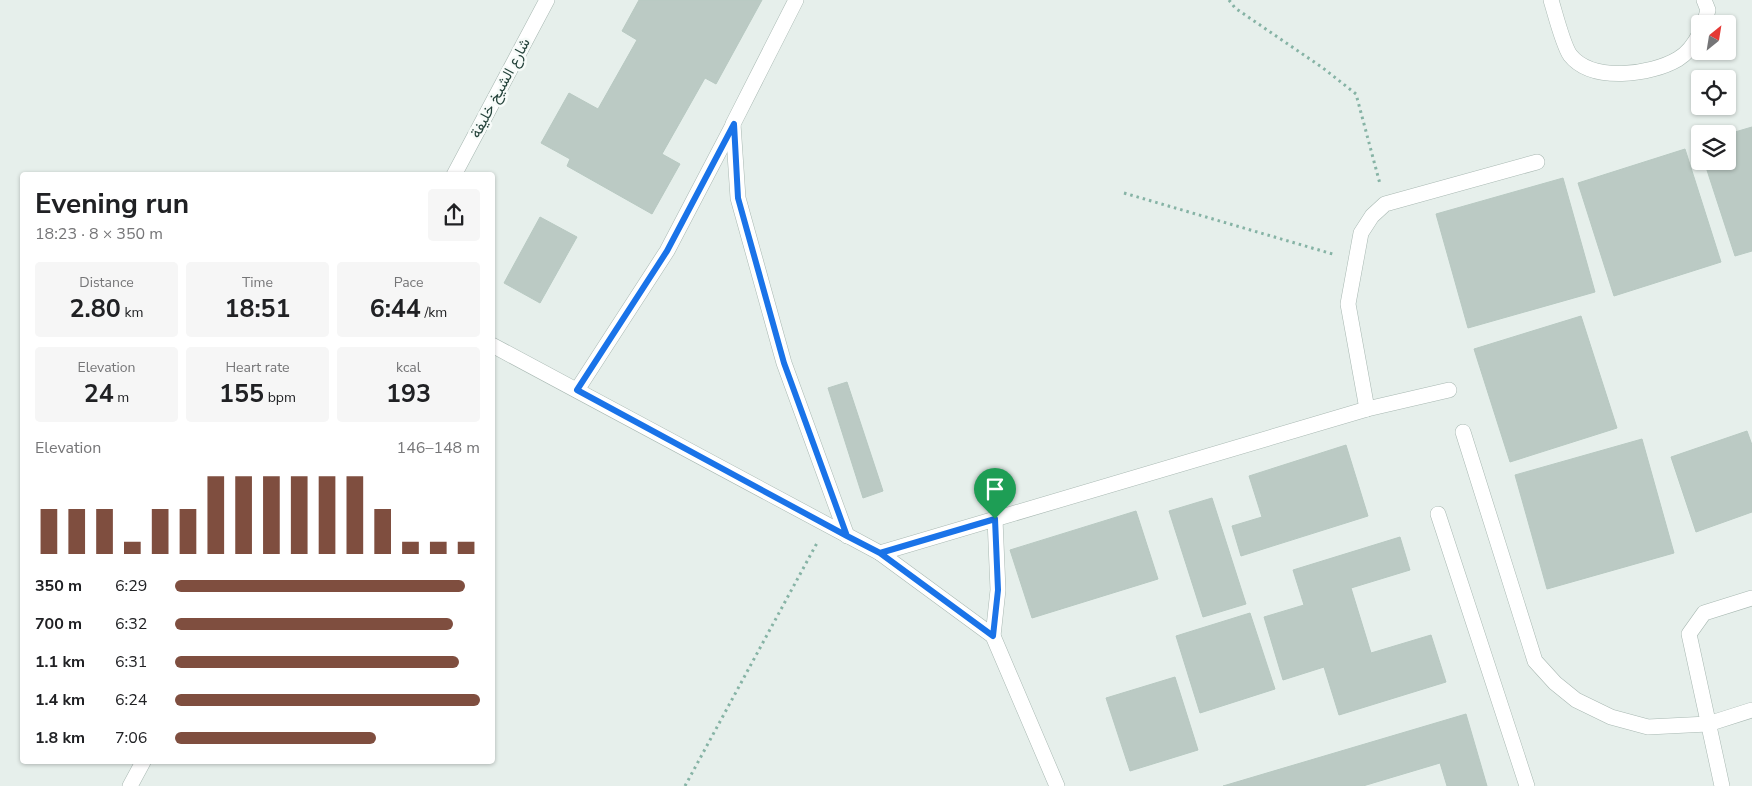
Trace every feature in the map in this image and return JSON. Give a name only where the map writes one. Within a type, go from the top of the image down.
[{"type":"street","name":"شارع الشيخ خليفة","points":[[456,172],[547,0]]},
{"type":"street","points":[[577,390],[667,251],[734,124],[796,0]]},
{"type":"street","points":[[1551,0],[1570,54],[1587,69],[1606,74],[1657,69],[1680,58],[1691,47]]},
{"type":"street","points":[[1704,0],[1708,10],[1707,15]]},
{"type":"street","points":[[734,124],[738,198],[784,363],[847,536]]},
{"type":"street","points":[[1367,409],[1348,304],[1361,233],[1372,216],[1385,204],[1537,162]]},
{"type":"street","points":[[495,347],[880,553],[993,636]]},
{"type":"street","points":[[880,553],[1367,409],[1449,390]]},
{"type":"street","points":[[1463,432],[1535,661],[1554,684],[1576,700],[1611,717],[1648,728],[1708,724],[1752,710]]},
{"type":"street","points":[[1438,514],[1526,786]]},
{"type":"street","points":[[995,519],[998,590],[993,636],[1058,786]]},
{"type":"street","points":[[1722,786],[1689,634],[1704,613],[1752,598]]},
{"type":"street","points":[[130,786],[141,764]]},
{"type":"path","points":[[1229,0],[1235,8],[1323,68],[1356,94],[1385,204]]},
{"type":"path","points":[[1124,193],[1356,260]]},
{"type":"path","points":[[685,786],[827,525]]},
{"type":"building","points":[[639,0],[762,0],[716,84],[705,78],[662,154],[680,164],[652,214],[567,166],[570,159],[541,143],[569,93],[598,109],[637,40],[622,31]]},
{"type":"building","points":[[1752,127],[1752,251],[1735,256],[1707,170],[1736,170],[1736,132]]},
{"type":"building","points":[[1685,149],[1721,262],[1614,296],[1578,183]]},
{"type":"building","points":[[1563,178],[1595,292],[1468,328],[1436,214]]},
{"type":"building","points":[[540,217],[577,237],[540,303],[504,283]]},
{"type":"building","points":[[1581,316],[1617,428],[1510,462],[1474,349]]},
{"type":"building","points":[[847,382],[883,491],[863,498],[828,388]]},
{"type":"building","points":[[1747,431],[1752,445],[1752,512],[1696,532],[1671,457]]},
{"type":"building","points":[[1642,439],[1674,553],[1547,589],[1515,475]]},
{"type":"building","points":[[1346,445],[1368,516],[1241,556],[1232,526],[1262,517],[1249,476]]},
{"type":"building","points":[[1212,498],[1246,604],[1203,617],[1169,511]]},
{"type":"building","points":[[1136,511],[1158,579],[1032,618],[1010,550]]},
{"type":"building","points":[[1400,537],[1410,570],[1351,588],[1371,653],[1431,635],[1446,682],[1339,715],[1324,667],[1283,680],[1264,617],[1304,605],[1293,570]]},
{"type":"building","points":[[1250,613],[1275,689],[1200,713],[1176,636]]},
{"type":"building","points":[[1175,677],[1198,750],[1130,771],[1106,698]]},
{"type":"building","points":[[1466,714],[1487,786],[1447,786],[1440,763],[1363,786],[1223,786]]},
{"type":"route","points":[[995,519],[880,553],[847,536],[577,390],[667,251],[734,124],[738,198],[784,363],[847,536],[880,553],[993,636],[998,590],[995,519]]}]
